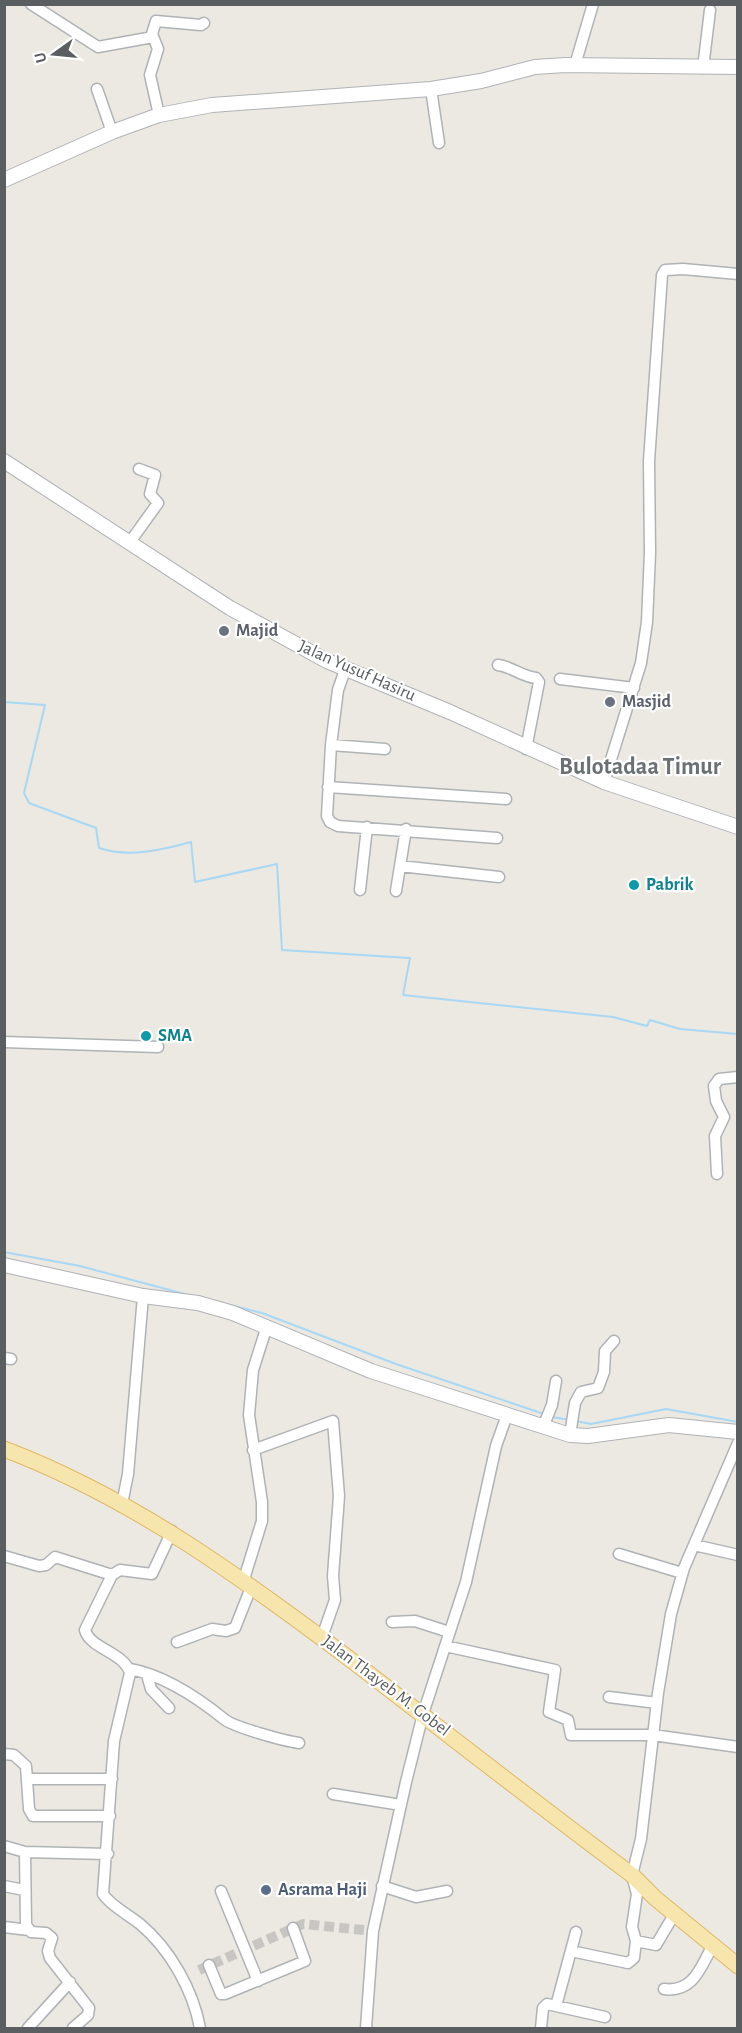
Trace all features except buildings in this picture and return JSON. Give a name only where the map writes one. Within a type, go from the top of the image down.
[{"type":"main road","name":"Jalan Thayeb M. Gobel","points":[[4,1449],[64,1474],[122,1504],[172,1532],[248,1582],[632,1875],[738,1966]]},
{"type":"street","points":[[31,4],[98,47],[153,37]]},
{"type":"street","points":[[575,65],[593,4]]},
{"type":"street","points":[[703,68],[710,10]]},
{"type":"street","points":[[159,116],[150,75],[158,50],[153,37],[158,21],[198,25],[204,23]]},
{"type":"street","points":[[4,180],[112,132],[159,116],[238,102],[293,101],[431,89],[482,81],[535,68],[575,65],[738,67]]},
{"type":"street","points":[[97,89],[112,132]]},
{"type":"street","points":[[431,89],[439,143]]},
{"type":"street","points":[[604,782],[634,688],[644,646],[650,593],[649,461],[662,274],[665,270],[682,269],[738,274]]},
{"type":"street","name":"Jalan Yusuf Hasiru","points":[[4,460],[230,608],[345,670],[450,712],[526,749],[604,782],[738,827]]},
{"type":"street","points":[[130,542],[158,503],[150,494],[155,475],[139,469]]},
{"type":"street","points":[[498,665],[511,666],[522,676],[536,678],[539,682],[526,749]]},
{"type":"street","points":[[345,670],[338,690],[331,745],[327,816],[330,822],[338,825],[498,838]]},
{"type":"street","points":[[560,679],[634,688]]},
{"type":"street","points":[[331,745],[385,749]]},
{"type":"street","points":[[328,787],[507,799]]},
{"type":"street","points":[[360,890],[367,827]]},
{"type":"street","points":[[396,891],[406,829]]},
{"type":"street","points":[[400,866],[499,877]]},
{"type":"street","points":[[4,1042],[158,1047]]},
{"type":"street","points":[[717,1174],[715,1136],[724,1117],[716,1101],[714,1086],[719,1079],[738,1077]]},
{"type":"street","points":[[4,1265],[143,1296],[198,1304],[267,1326],[371,1371],[507,1415],[570,1425],[588,1436],[669,1425],[738,1432]]},
{"type":"street","points":[[122,1504],[132,1437],[143,1296]]},
{"type":"street","points":[[177,1642],[212,1629],[226,1631],[235,1628],[248,1582],[262,1515],[249,1414],[251,1382],[267,1326]]},
{"type":"street","points":[[570,1425],[579,1394],[598,1388],[604,1372],[606,1347],[614,1341]]},
{"type":"street","points":[[546,1420],[556,1381]]},
{"type":"street","points":[[366,2028],[369,1955],[382,1886],[423,1714],[469,1571],[496,1446],[507,1415]]},
{"type":"street","points":[[253,1450],[333,1422],[339,1496],[333,1576],[335,1600],[322,1637]]},
{"type":"street","points":[[571,1951],[631,1963],[636,1941],[632,1927],[637,1898],[632,1875],[641,1839],[657,1704],[671,1614],[682,1573],[738,1443]]},
{"type":"street","points":[[172,1532],[152,1574],[120,1570],[112,1575],[86,1631],[90,1639],[130,1669],[200,1700],[226,1720],[279,1740],[299,1743]]},
{"type":"street","points":[[694,1545],[738,1555]]},
{"type":"street","points":[[619,1554],[682,1573]]},
{"type":"street","points":[[5,1556],[39,1566],[46,1565],[55,1557],[112,1575]]},
{"type":"street","points":[[392,1622],[415,1621],[449,1632]]},
{"type":"street","points":[[444,1646],[555,1670],[549,1712],[551,1715],[568,1720],[571,1735],[653,1735],[738,1747]]},
{"type":"street","points":[[130,1669],[114,1741],[104,1896],[142,1926],[168,1956],[197,2010],[200,2028]]},
{"type":"street","points":[[147,1675],[151,1689],[169,1708]]},
{"type":"street","points":[[609,1697],[657,1704]]},
{"type":"street","points":[[4,1754],[14,1755],[24,1762],[29,1809],[33,1816],[110,1816]]},
{"type":"street","points":[[27,1779],[112,1779]]},
{"type":"street","points":[[333,1794],[401,1805]]},
{"type":"street","points":[[4,1846],[25,1852],[108,1854]]},
{"type":"street","points":[[25,1852],[24,1921],[29,1930]]},
{"type":"street","points":[[4,1886],[24,1890]]},
{"type":"street","points":[[382,1886],[416,1897],[447,1891]]},
{"type":"street","points":[[222,1891],[258,1981]]},
{"type":"street","points":[[636,1941],[656,1945],[675,1913]]},
{"type":"street","points":[[4,1927],[46,1933],[52,1938],[48,1950],[50,1958],[90,2010],[88,2015],[74,2028]]},
{"type":"street","points":[[210,1965],[222,1994],[305,1961],[293,1928]]},
{"type":"street","points":[[556,2006],[576,1932]]},
{"type":"street","points":[[664,1989],[675,1990],[692,1982],[712,1945]]},
{"type":"street","points":[[28,2028],[70,1982]]},
{"type":"street","points":[[541,2028],[543,2007],[547,2004],[605,2017]]},
{"type":"waterway","points":[[4,702],[45,705],[24,793],[29,803],[96,828],[99,848],[133,853],[191,842],[195,882],[277,864],[282,950],[410,958],[403,995],[613,1017],[647,1026],[650,1020],[680,1029],[738,1034]]},
{"type":"waterway","points":[[4,1252],[80,1266],[192,1296]]},
{"type":"waterway","points":[[226,1304],[262,1313],[396,1364],[544,1414]]},
{"type":"waterway","points":[[576,1421],[591,1424],[666,1409],[738,1422]]},
{"type":"waterway","points":[[552,1417],[570,1420]]},
{"type":"tunnel","points":[[199,1970],[303,1924],[373,1931]]},
{"type":"place","name":"Majid","points":[[224,631]]},
{"type":"place","name":"Masjid","points":[[610,702]]},
{"type":"place","name":"Pabrik","points":[[634,885]]},
{"type":"place","name":"SMA","points":[[146,1036]]},
{"type":"place","name":"Asrama Haji","points":[[266,1890]]},
{"type":"district","name":"Bulotadaa Timur","points":[[640,767]]}]
